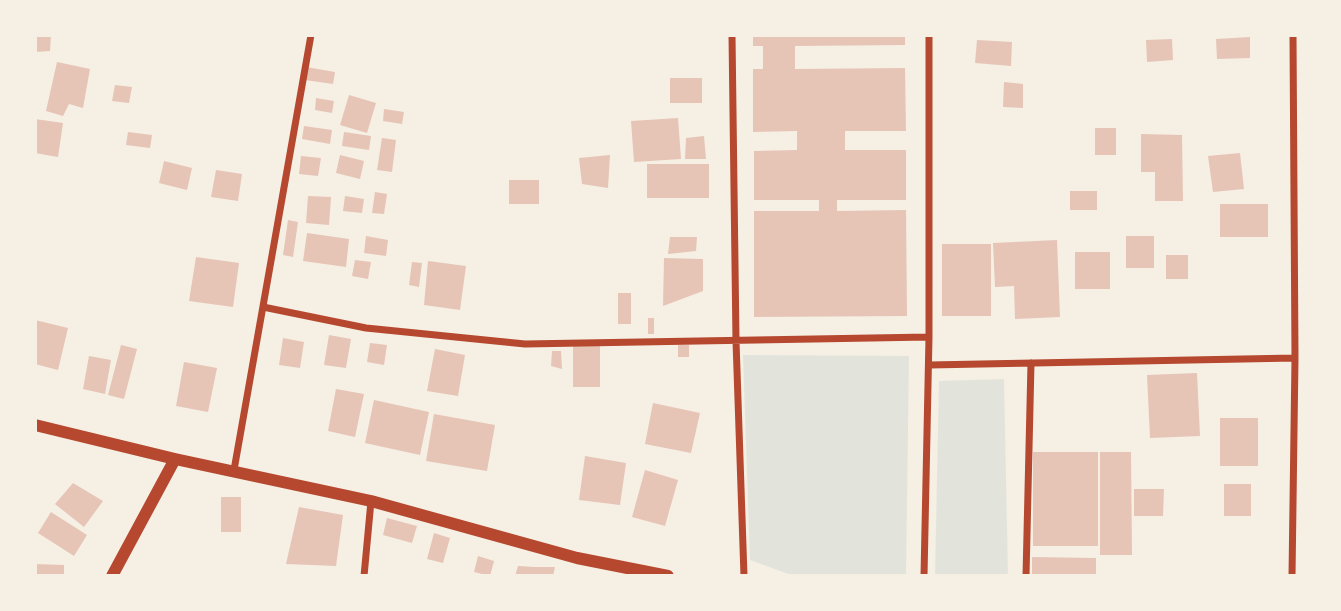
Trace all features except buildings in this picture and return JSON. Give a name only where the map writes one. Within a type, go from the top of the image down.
[{"type":"street","points":[[234,470],[311,35]]},
{"type":"street","points":[[732,35],[736,341],[744,576]]},
{"type":"street","points":[[924,576],[929,365],[929,35]]},
{"type":"street","points":[[1292,576],[1295,358],[1293,35]]},
{"type":"street","points":[[263,307],[366,328],[525,344],[929,337]]},
{"type":"street","points":[[929,365],[1295,358]]},
{"type":"street","points":[[1026,576],[1031,363]]},
{"type":"street","points":[[35,425],[176,460],[234,470],[371,501],[577,558],[668,576]]},
{"type":"street","points":[[112,576],[176,460]]},
{"type":"street","points":[[364,576],[371,501]]},
{"type":"shaded area","points":[[743,355],[909,356],[906,576],[794,576],[750,560]]},
{"type":"shaded area","points":[[1004,379],[1008,576],[935,576],[939,381]]}]
